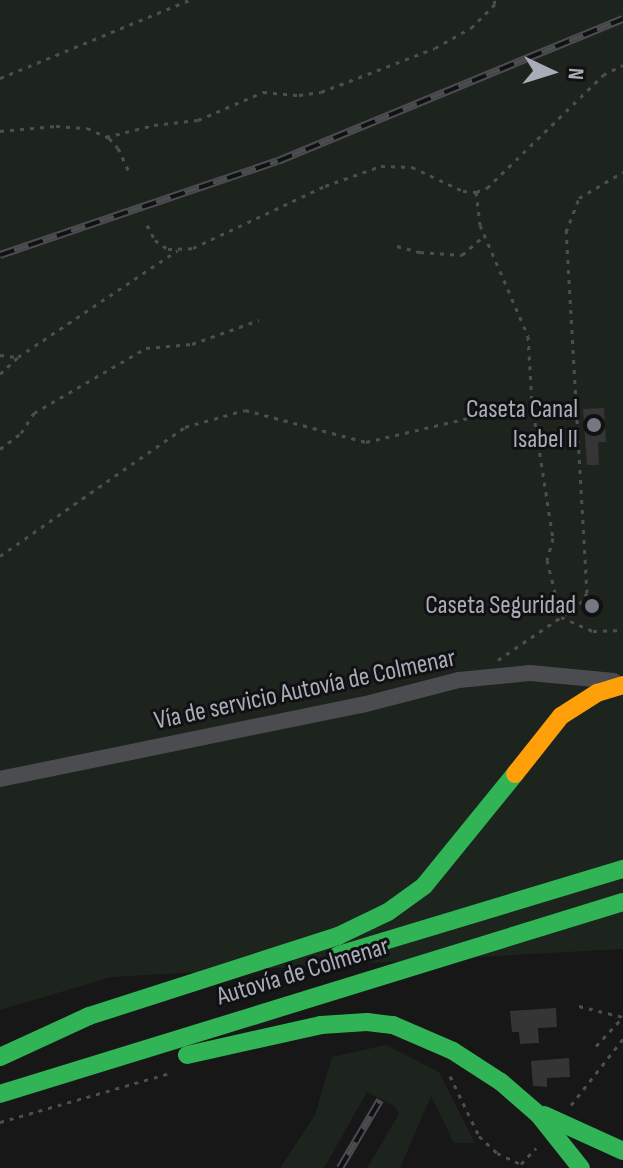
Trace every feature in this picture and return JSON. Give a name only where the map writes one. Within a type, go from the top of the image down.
[{"type":"highway","points":[[0,1058],[89,1016],[338,936],[388,912],[424,886],[440,868],[561,716],[588,698],[623,684]]},
{"type":"highway","name":"Autovía de Colmenar","points":[[0,1058],[623,869]]},
{"type":"highway","name":"Autovía de Colmenar","points":[[0,1094],[623,902]]},
{"type":"highway","points":[[0,1105],[21,1103],[78,1085],[282,1032],[367,1022],[410,1031],[453,1051],[501,1082],[568,1138],[623,1151]]},
{"type":"highway","points":[[568,1138],[581,1168]]},
{"type":"street","name":"Vía de servicio Autovía de Colmenar","points":[[0,779],[362,705],[459,680],[530,673],[623,684]]},
{"type":"path","points":[[0,78],[189,0]]},
{"type":"path","points":[[106,137],[154,125],[198,120],[263,92],[299,95],[321,92],[435,48],[471,28],[495,4],[494,0]]},
{"type":"path","points":[[0,374],[18,357],[178,250],[223,237],[325,186],[381,166],[412,167],[463,191],[476,192],[487,188],[545,128],[603,75],[623,65]]},
{"type":"path","points":[[0,131],[70,126],[87,128],[106,137],[118,148],[130,174]]},
{"type":"path","points":[[493,663],[580,604],[587,593],[566,232],[579,198],[623,172]]},
{"type":"path","points":[[476,192],[485,235],[528,336],[532,403],[553,538],[547,560],[561,617]]},
{"type":"path","points":[[147,225],[160,244],[178,250]]},
{"type":"path","points":[[397,246],[420,252],[462,255],[485,235]]},
{"type":"path","points":[[0,449],[21,433],[34,413],[146,348],[192,344],[259,320]]},
{"type":"path","points":[[0,355],[18,357]]},
{"type":"path","points":[[0,556],[185,427],[245,410],[366,442],[532,403]]},
{"type":"path","points":[[561,617],[593,631],[623,630]]},
{"type":"path","points":[[579,1006],[623,1017],[596,1046]]},
{"type":"path","points":[[574,1101],[623,1039]]},
{"type":"path","points":[[441,1068],[450,1075],[479,1136],[497,1153],[526,1168]]},
{"type":"path","points":[[0,1122],[173,1072]]},
{"type":"path","points":[[521,1164],[540,1144]]},
{"type":"shaded area","points":[[0,0],[623,0],[623,949],[111,977],[0,1010]]},
{"type":"shaded area","points":[[386,1045],[439,1072],[475,1143],[454,1143],[431,1096],[400,1168],[367,1168],[399,1114],[395,1106],[367,1092],[324,1168],[280,1168],[315,1115],[332,1057]]},
{"type":"building","name":"Caseta Canal Isabel II","points":[[604,408],[606,442],[598,442],[599,465],[587,465],[583,409]]},
{"type":"building","points":[[556,1008],[557,1027],[538,1028],[539,1043],[520,1044],[519,1032],[512,1032],[510,1011]]},
{"type":"building","points":[[569,1058],[570,1077],[547,1078],[547,1087],[533,1086],[531,1061]]},
{"type":"railway","points":[[0,255],[278,161],[623,19]]},
{"type":"railway","points":[[340,1168],[380,1100]]},
{"type":"traffic: fast","points":[[0,1057],[89,1016],[338,936],[388,912],[424,886],[515,774]]},
{"type":"traffic: fast","points":[[338,955],[623,869]]},
{"type":"traffic: fast","points":[[0,1094],[623,902]]},
{"type":"traffic: fast","points":[[187,1055],[321,1025],[367,1022],[393,1025],[453,1051],[501,1082],[538,1114],[581,1168]]},
{"type":"traffic: fast","points":[[544,1115],[623,1151]]},
{"type":"traffic: slow","points":[[515,774],[561,716],[597,693],[623,685]]},
{"type":"place","name":"Caseta Canal Isabel II","points":[[594,425]]},
{"type":"place","name":"Caseta Seguridad","points":[[592,606]]}]
